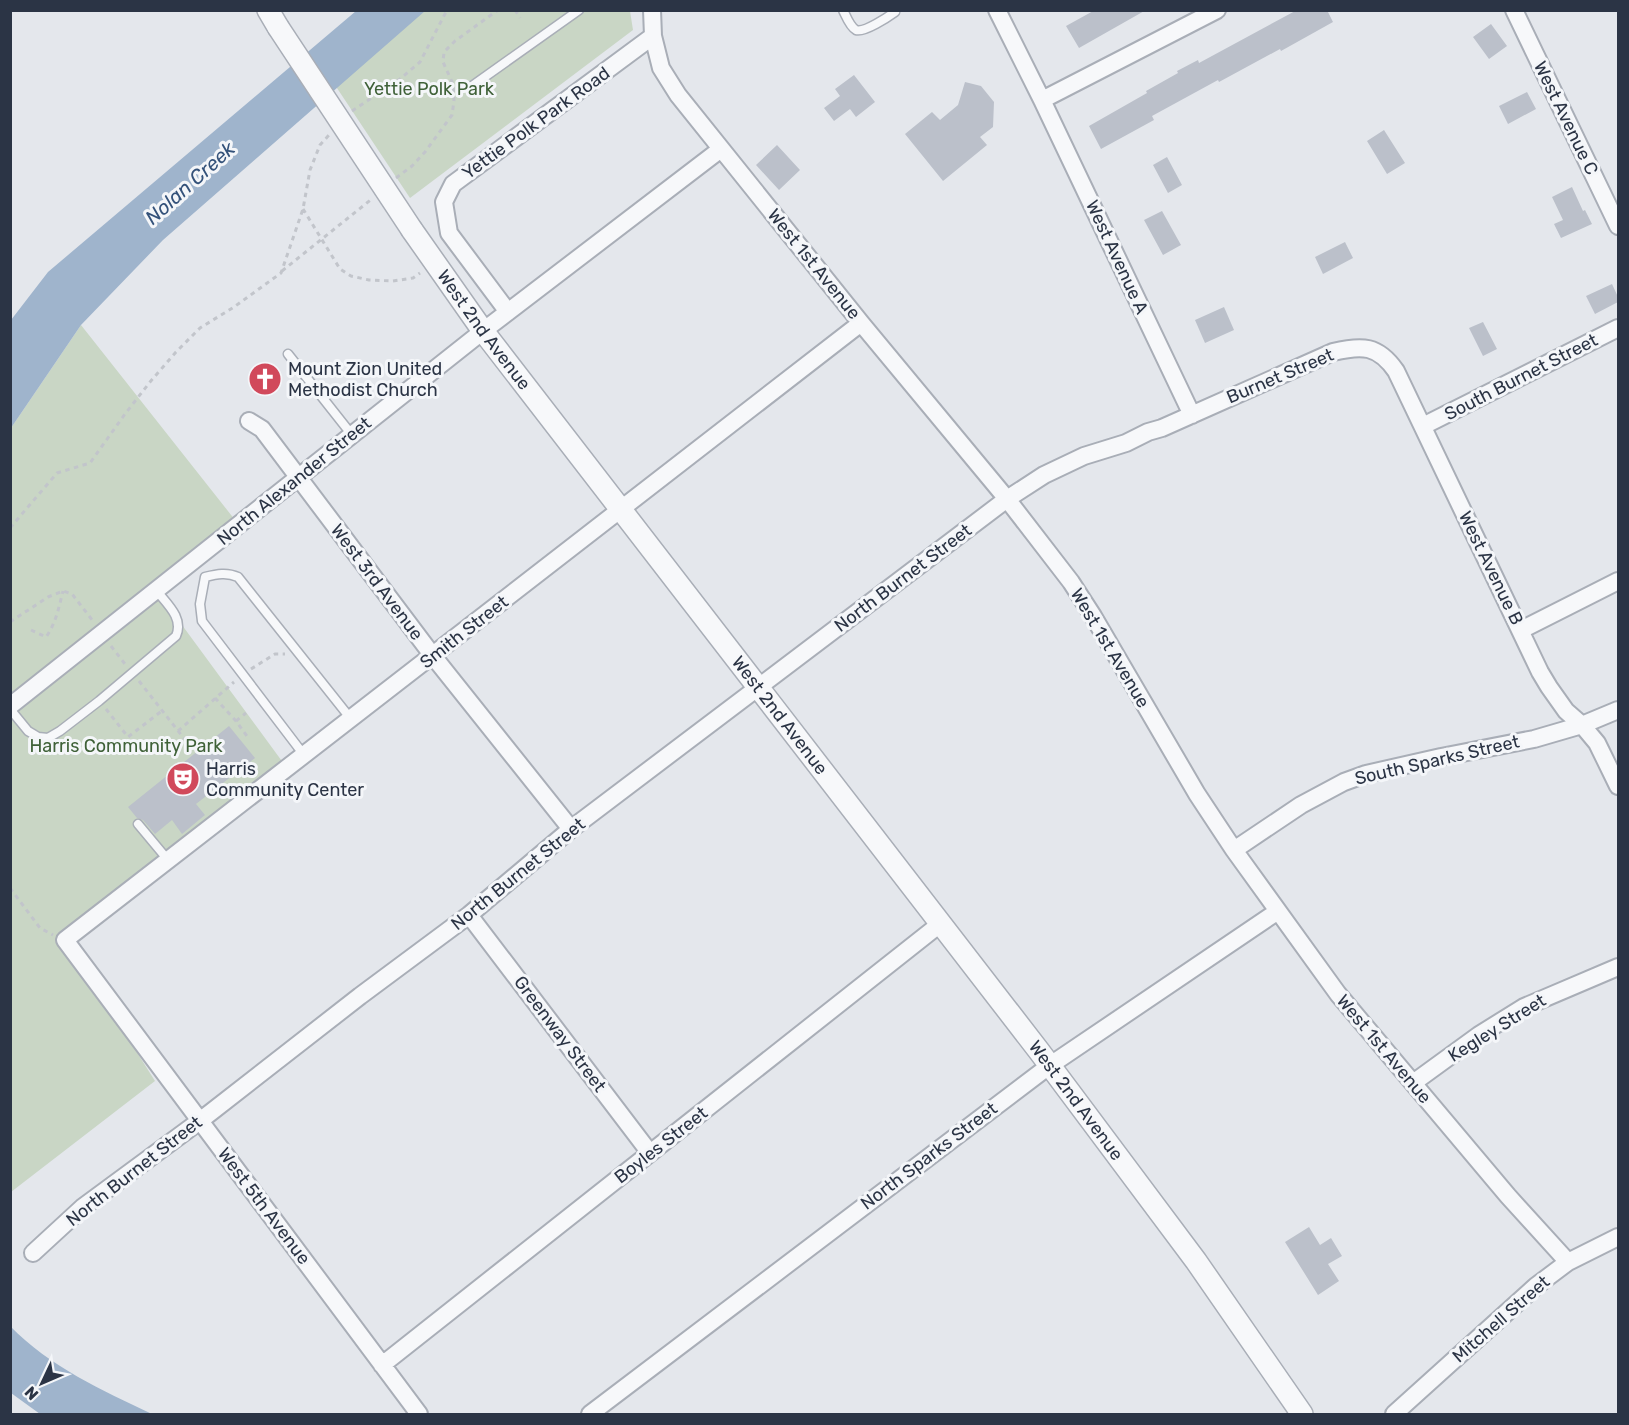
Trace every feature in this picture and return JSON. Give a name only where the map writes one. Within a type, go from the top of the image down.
[{"type":"street","name":"West 1st Avenue","points":[[652,10],[653,36],[661,68],[678,95],[1071,582],[1197,794],[1234,850],[1338,994],[1508,1196],[1568,1262]]},
{"type":"street","name":"West Avenue A","points":[[997,10],[1192,415]]},
{"type":"street","points":[[1042,100],[1217,10]]},
{"type":"street","name":"West Avenue C","points":[[1514,10],[1618,226]]},
{"type":"street","name":"West 2nd Avenue","points":[[273,19],[412,230],[483,331],[1002,1003],[1196,1261],[1302,1414]]},
{"type":"street","name":"Yettie Polk Park Road","points":[[508,312],[449,233],[444,202],[453,184],[653,36]]},
{"type":"street","name":"North Alexander Street","points":[[10,707],[483,331],[721,149]]},
{"type":"street","name":"Smith Street","points":[[65,940],[861,323]]},
{"type":"street","name":"South Burnet Street","points":[[1423,426],[1618,328]]},
{"type":"street","name":"Burnet Street","points":[[1192,415],[1333,352],[1354,347],[1370,349]]},
{"type":"street","name":"West Avenue B","points":[[1370,349],[1389,362],[1396,371],[1549,687],[1566,711],[1597,743],[1618,786]]},
{"type":"street","points":[[1007,500],[1044,475],[1084,456],[1126,443],[1192,415]]},
{"type":"street","name":"West 3rd Avenue","points":[[249,421],[262,429],[433,656],[571,829]]},
{"type":"street","name":"North Burnet Street","points":[[33,1253],[83,1207],[201,1120],[469,915],[571,829],[1007,500]]},
{"type":"street","points":[[1521,630],[1618,581]]},
{"type":"street","name":"South Sparks Street","points":[[1234,850],[1301,805],[1344,782],[1366,774],[1441,757],[1534,739],[1582,725],[1618,710]]},
{"type":"street","name":"North Sparks Street","points":[[590,1414],[1049,1066],[1278,911]]},
{"type":"street","name":"Greenway Street","points":[[469,915],[650,1153]]},
{"type":"street","name":"Boyles Street","points":[[382,1365],[940,924]]},
{"type":"street","name":"West 5th Avenue","points":[[65,940],[419,1414]]},
{"type":"street","name":"Kegley Street","points":[[1413,1083],[1479,1035],[1524,1006],[1618,967]]},
{"type":"street","name":"Mitchell Street","points":[[1394,1414],[1527,1294],[1568,1262],[1618,1237]]},
{"type":"lane","points":[[471,86],[579,10]]},
{"type":"lane","points":[[843,10],[851,26],[855,30],[863,31],[895,12]]},
{"type":"lane","points":[[288,354],[352,435]]},
{"type":"lane","points":[[193,562],[205,577],[200,604],[202,621],[304,755]]},
{"type":"lane","points":[[205,577],[219,574],[231,574],[238,577],[351,719]]},
{"type":"lane","points":[[10,707],[28,731],[38,737],[48,738],[99,701],[176,636],[179,629],[177,618],[156,590]]},
{"type":"lane","points":[[138,824],[168,860]]},
{"type":"path","points":[[350,112],[400,79],[420,62],[447,10]]},
{"type":"path","points":[[394,180],[425,152],[452,115],[453,84],[443,62],[444,52],[455,41],[498,10]]},
{"type":"path","points":[[515,10],[520,18]]},
{"type":"path","points":[[281,273],[303,209],[310,170],[320,145],[335,128]]},
{"type":"path","points":[[10,528],[57,472],[90,464],[150,382],[200,328],[281,273],[376,195]]},
{"type":"path","points":[[303,209],[340,269],[351,276],[369,280],[393,281],[413,278],[435,264]]},
{"type":"path","points":[[31,630],[46,637],[52,629],[63,591]]},
{"type":"path","points":[[214,698],[249,739]]},
{"type":"path","points":[[99,701],[128,738],[163,710]]},
{"type":"path","points":[[236,721],[246,713]]},
{"type":"path","points":[[10,888],[40,928],[65,940]]},
{"type":"green space","name":"Yettie Polk Park","points":[[404,11],[630,11],[633,30],[410,198],[327,73]]},
{"type":"green space","name":"Harris Community Park","points":[[81,325],[239,525],[157,591],[287,768],[66,940],[155,1081],[11,1192],[11,428]]},
{"type":"water","name":"Nolan Creek","points":[[356,11],[425,11],[163,240],[81,325],[11,428],[11,320],[48,272]]},
{"type":"water","points":[[10,1326],[59,1366],[152,1414],[40,1414],[11,1393]]},
{"type":"building","points":[[1095,10],[1146,10],[1079,48],[1066,26]]},
{"type":"building","points":[[1297,10],[1327,10],[1333,22],[1152,116],[1154,120],[1101,149],[1089,126],[1147,93],[1146,91],[1178,73],[1177,71],[1198,60],[1199,63]]},
{"type":"building","points":[[1491,24],[1507,46],[1489,59],[1473,37]]},
{"type":"building","points":[[854,75],[875,102],[856,117],[850,109],[834,121],[824,108],[840,96],[835,89]]},
{"type":"building","points":[[965,82],[981,86],[994,102],[993,127],[980,137],[987,145],[943,181],[905,134],[932,112],[940,120],[958,105]]},
{"type":"building","points":[[1527,92],[1536,109],[1508,124],[1499,106]]},
{"type":"building","points":[[1384,130],[1405,163],[1387,174],[1367,141]]},
{"type":"building","points":[[777,145],[800,170],[779,190],[756,165]]},
{"type":"building","points":[[1167,157],[1182,185],[1168,193],[1153,165]]},
{"type":"building","points":[[1572,187],[1592,224],[1561,238],[1554,224],[1563,220],[1552,197]]},
{"type":"building","points":[[1162,211],[1181,245],[1163,255],[1144,220]]},
{"type":"building","points":[[1345,242],[1353,258],[1323,274],[1315,257]]},
{"type":"building","points":[[1612,284],[1618,302],[1595,314],[1586,296]]},
{"type":"building","points":[[1224,307],[1234,330],[1205,343],[1195,320]]},
{"type":"building","points":[[1483,322],[1497,349],[1483,356],[1469,328]]},
{"type":"building","points":[[229,726],[255,758],[196,804],[205,815],[182,834],[172,820],[155,834],[128,807]]},
{"type":"building","points":[[1309,1227],[1320,1245],[1331,1238],[1342,1256],[1328,1264],[1339,1281],[1318,1295],[1285,1242]]},
{"type":"place","name":"Mount Zion United Methodist Church","points":[[265,379]]},
{"type":"place","name":"Harris Community Center","points":[[183,779]]}]
